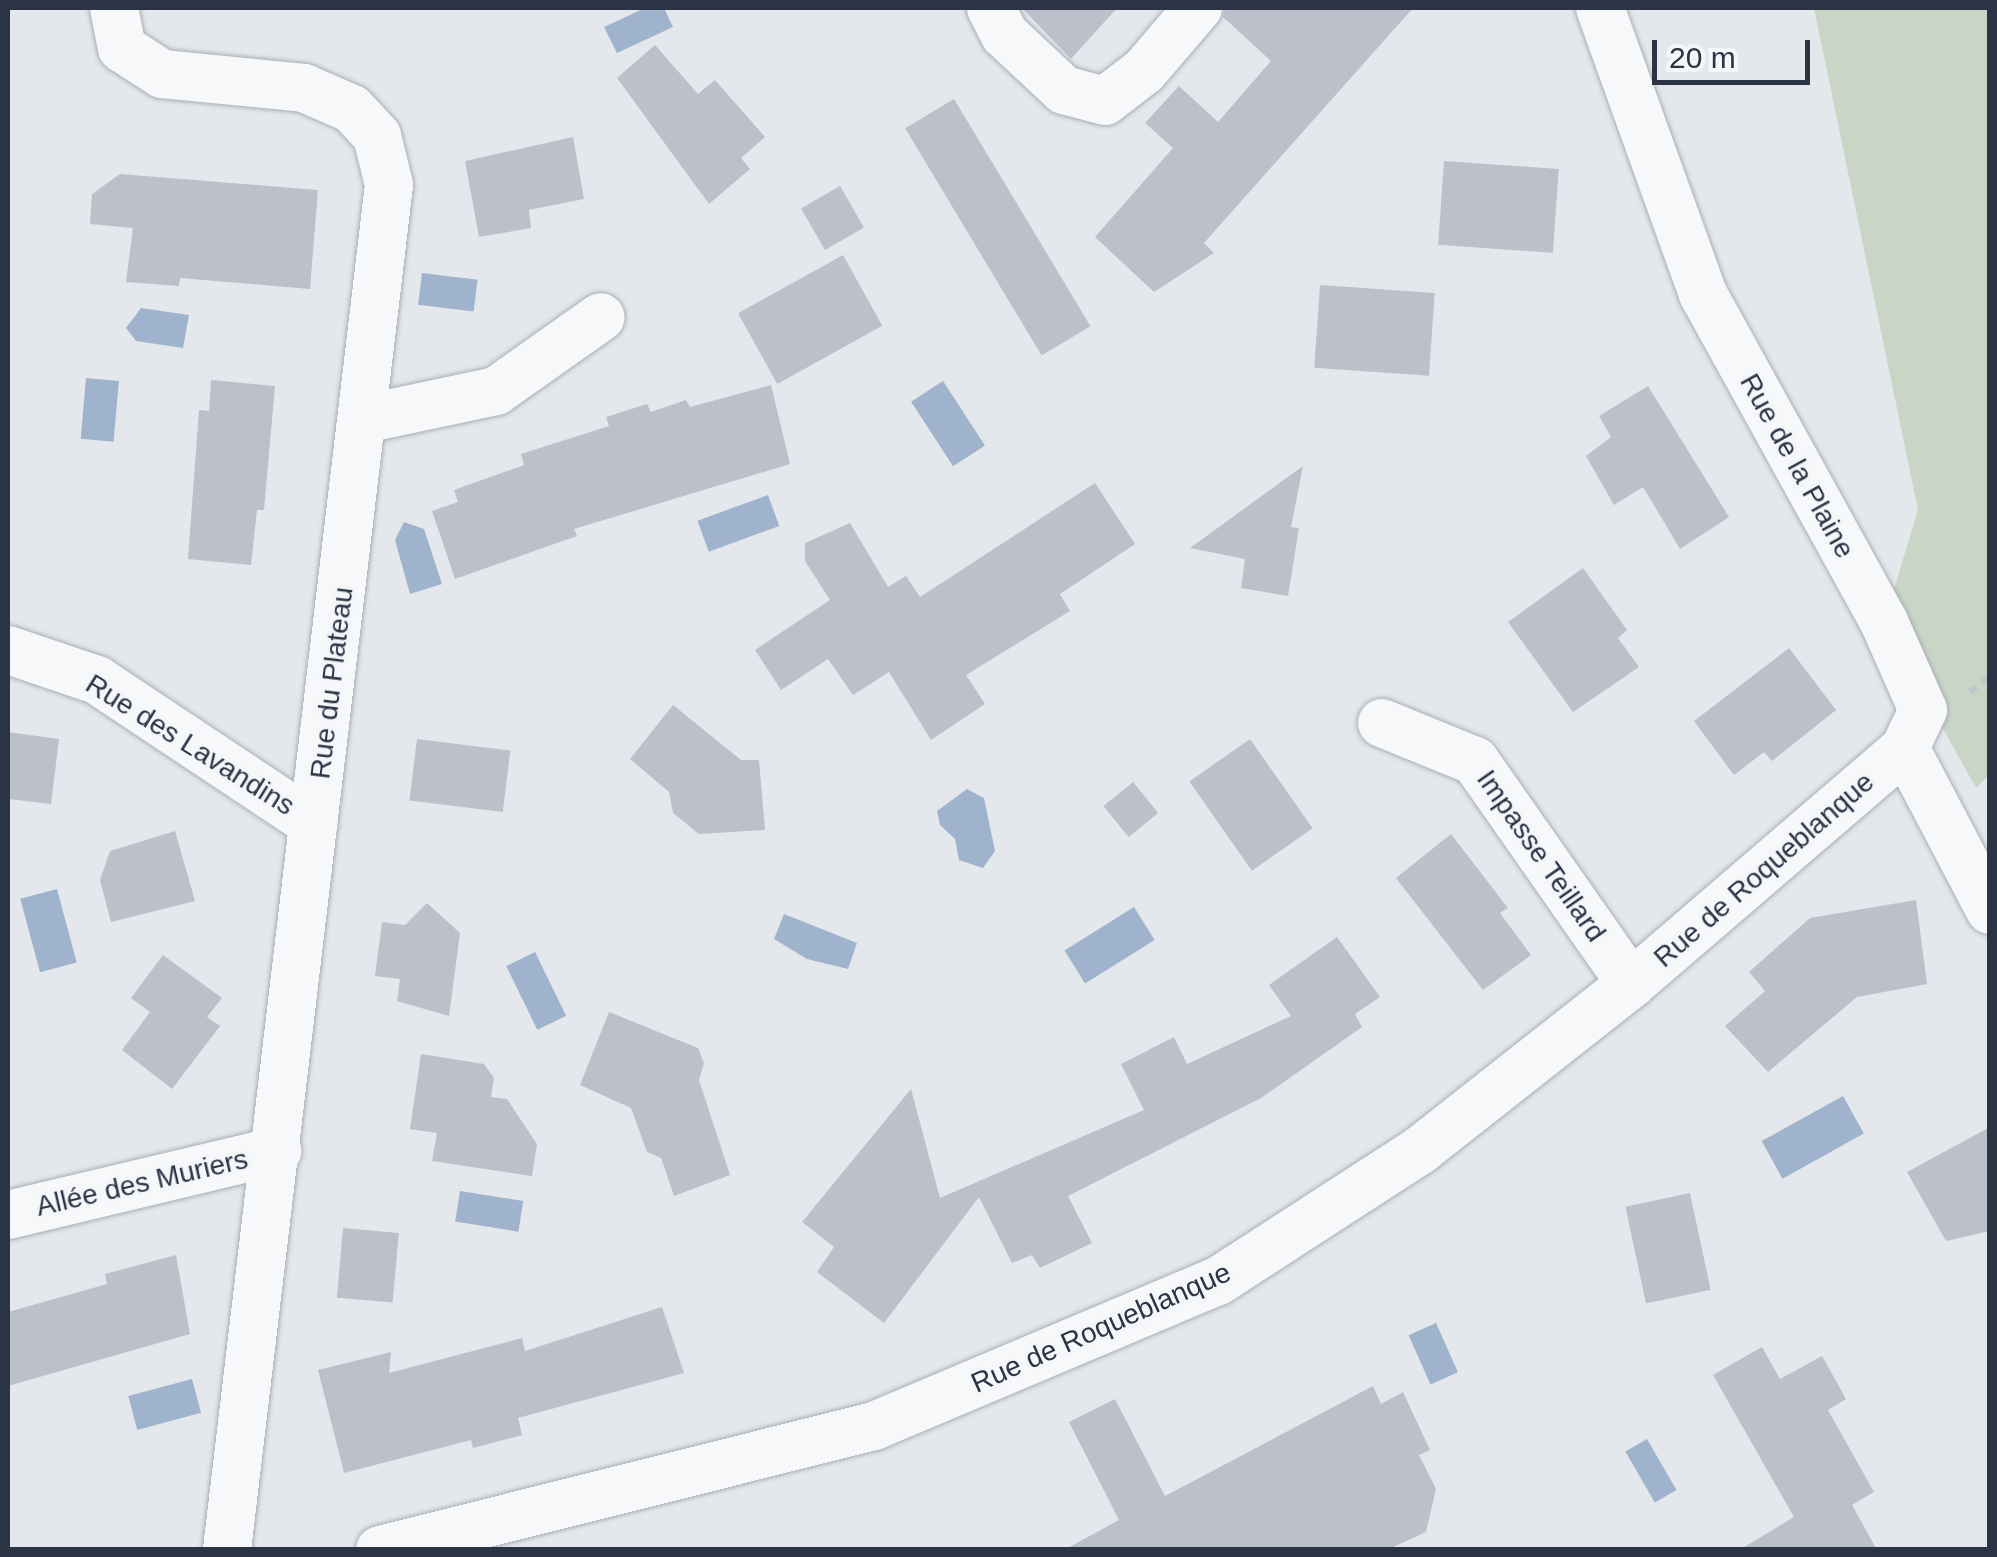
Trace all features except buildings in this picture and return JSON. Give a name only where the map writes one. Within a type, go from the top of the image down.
[{"type":"street","name":"Rue du Plateau","points":[[114,8],[122,48],[162,74],[304,88],[352,109],[377,136],[389,185],[227,1550]]},
{"type":"street","points":[[991,8],[1005,35],[1064,90],[1105,101],[1144,71],[1198,8]]},
{"type":"street","name":"Rue de la Plaine","points":[[1600,8],[1702,294],[1884,622],[1923,710],[1905,748]]},
{"type":"street","points":[[364,419],[496,391],[601,317]]},
{"type":"street","name":"Rue des Lavandins","points":[[8,650],[97,680],[314,824]]},
{"type":"street","name":"Impasse Teillard","points":[[1382,723],[1475,761],[1631,984]]},
{"type":"street","points":[[1905,748],[1990,910]]},
{"type":"street","name":"Rue de Roqueblanque","points":[[380,1550],[874,1426],[1218,1281],[1420,1151],[1631,984],[1905,748]]},
{"type":"street","name":"Allée des Muriers","points":[[8,1215],[277,1151]]},
{"type":"green space","points":[[1814,8],[1989,8],[1990,774],[1976,788],[1884,622],[1918,510]]},
{"type":"water","points":[[645,8],[664,8],[673,27],[617,53],[604,27]]},
{"type":"water","points":[[422,273],[478,280],[474,312],[418,305]]},
{"type":"water","points":[[141,308],[189,315],[183,348],[136,341],[126,328]]},
{"type":"water","points":[[86,378],[119,381],[114,442],[81,439]]},
{"type":"water","points":[[943,381],[985,446],[953,466],[911,402]]},
{"type":"water","points":[[768,495],[779,526],[709,552],[698,521]]},
{"type":"water","points":[[404,522],[424,529],[442,584],[410,594],[395,540]]},
{"type":"water","points":[[967,789],[984,798],[995,851],[983,868],[959,860],[955,839],[940,825],[937,811]]},
{"type":"water","points":[[57,889],[77,962],[40,972],[20,899]]},
{"type":"water","points":[[1134,907],[1155,940],[1085,984],[1064,950]]},
{"type":"water","points":[[784,914],[857,943],[848,969],[807,959],[774,939]]},
{"type":"water","points":[[535,952],[566,1016],[537,1030],[506,966]]},
{"type":"water","points":[[1843,1096],[1864,1134],[1783,1179],[1762,1141]]},
{"type":"water","points":[[460,1191],[523,1201],[518,1232],[455,1222]]},
{"type":"water","points":[[1436,1323],[1458,1372],[1431,1385],[1409,1335]]},
{"type":"water","points":[[192,1379],[201,1413],[137,1430],[128,1396]]},
{"type":"water","points":[[1647,1439],[1676,1490],[1655,1503],[1625,1452]]}]
